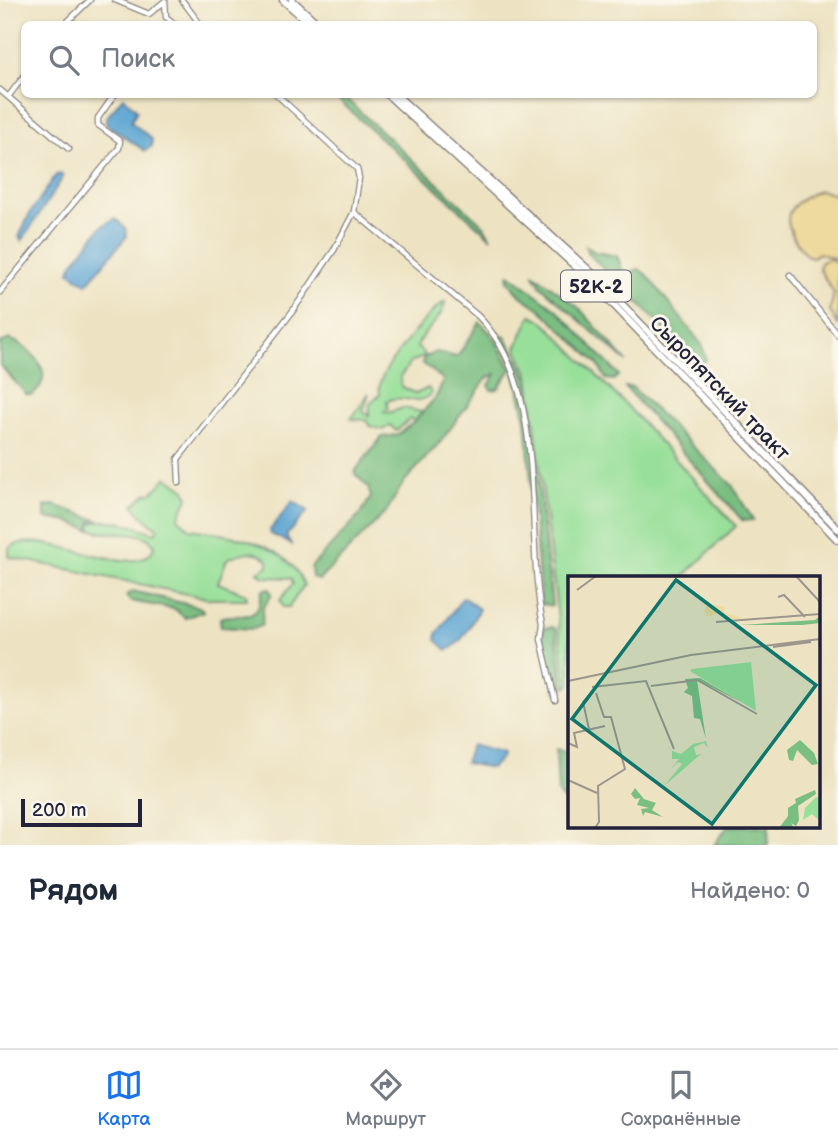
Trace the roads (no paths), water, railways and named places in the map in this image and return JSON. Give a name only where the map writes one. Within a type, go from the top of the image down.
[{"type":"main road","points":[[283,0],[307,21]]},
{"type":"main road","points":[[292,0],[315,21]]},
{"type":"main road","name":"Сыропятский тракт","points":[[391,98],[588,278],[838,540]]},
{"type":"main road","name":"Сыропятский тракт","points":[[399,98],[593,274],[838,529]]},
{"type":"street","points":[[68,21],[90,0]]},
{"type":"street","points":[[115,0],[149,13],[165,1]]},
{"type":"street","points":[[182,0],[183,6],[197,21]]},
{"type":"street","points":[[165,1],[164,10],[169,21]]},
{"type":"street","points":[[8,97],[21,80]]},
{"type":"street","points":[[0,90],[69,149]]},
{"type":"street","points":[[0,292],[119,148],[120,141],[98,125],[98,118],[112,98]]},
{"type":"street","points":[[178,483],[178,459],[314,281],[354,212],[359,178],[356,169],[280,98]]},
{"type":"street","points":[[354,212],[478,316],[492,330],[513,371],[532,485],[532,530],[543,624],[541,639],[555,700]]},
{"type":"street","points":[[790,275],[838,335]]},
{"type":"water","points":[[124,98],[137,110],[131,122],[152,139],[152,146],[145,151],[106,124],[106,118]]},
{"type":"water","points":[[61,174],[63,177],[22,241],[19,237],[29,215],[56,175]]},
{"type":"water","points":[[115,218],[126,229],[127,236],[87,284],[70,272],[72,265],[101,227]]},
{"type":"water","points":[[293,501],[308,511],[286,536],[291,544],[271,534],[270,530]]},
{"type":"water","points":[[463,597],[479,609],[462,639],[447,650],[436,640],[437,634]]},
{"type":"water","points":[[471,745],[503,754],[503,757],[491,768],[465,763]]}]
